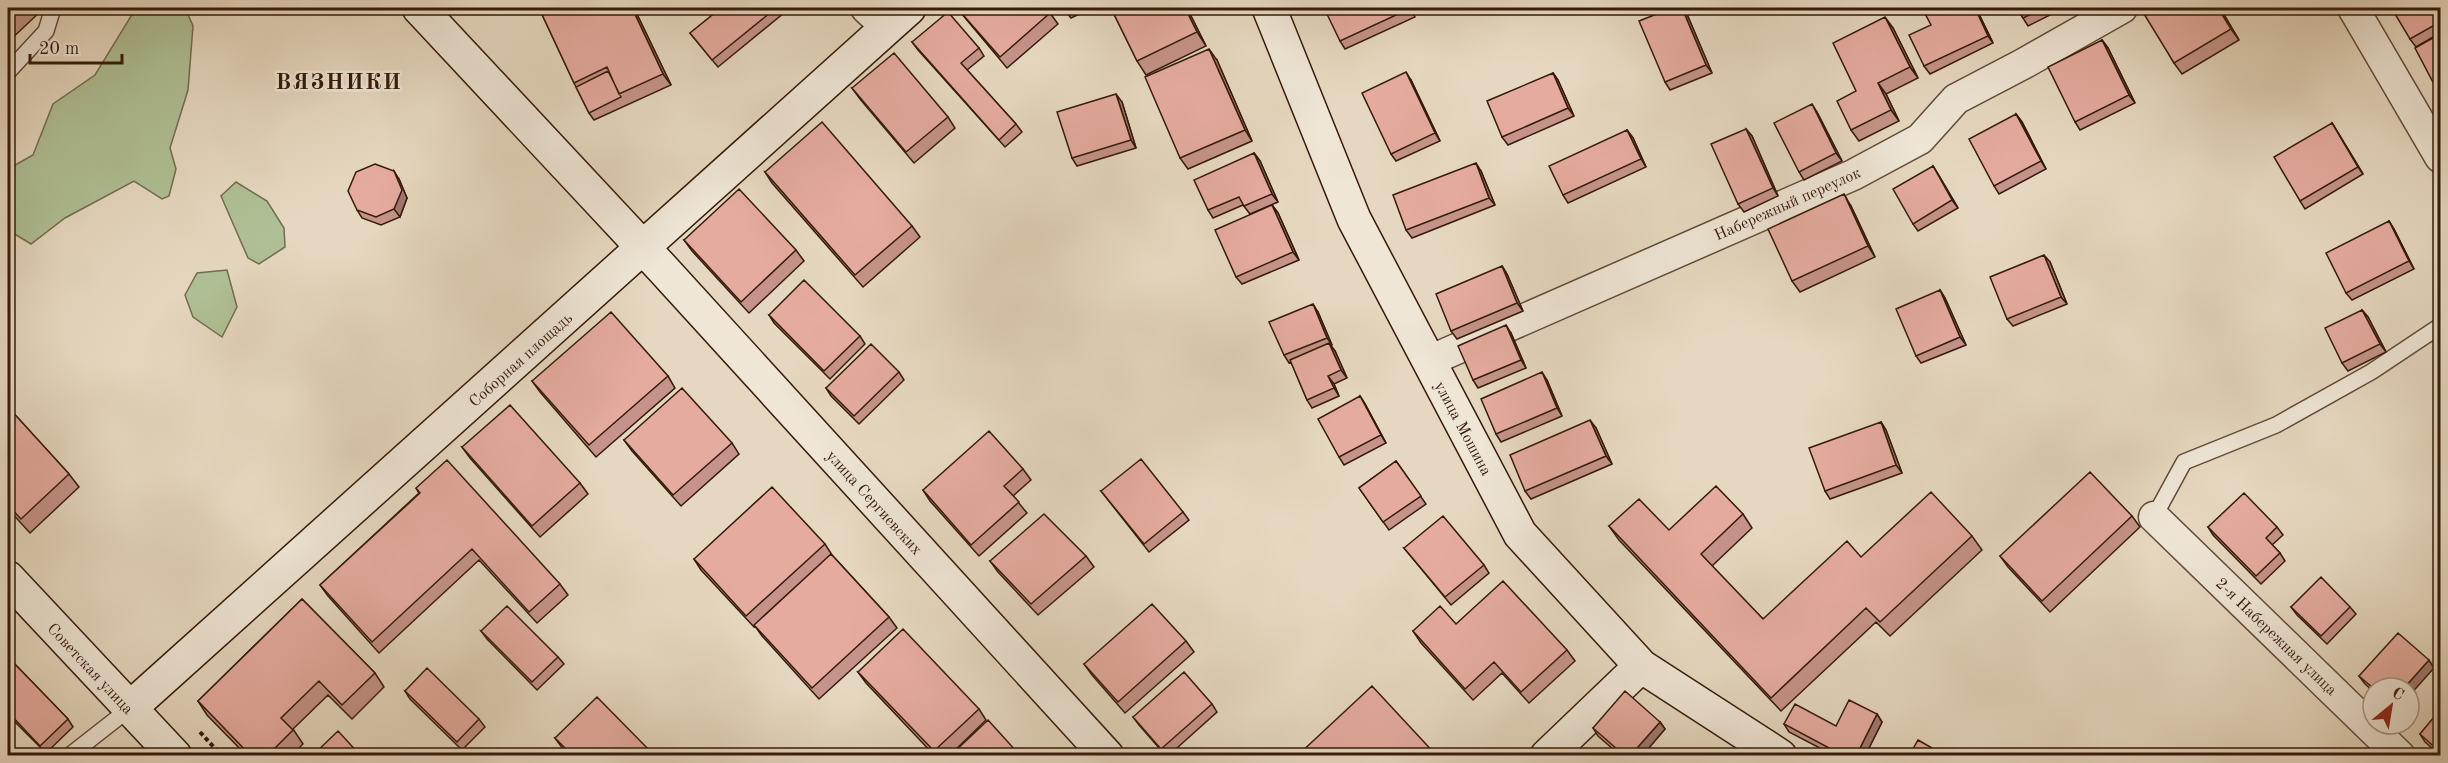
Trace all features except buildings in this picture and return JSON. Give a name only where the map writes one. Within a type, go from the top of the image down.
[{"type":"street","name":"улица Сергиевских","points":[[419,8],[644,248],[1107,756]]},
{"type":"street","name":"улица Мошина","points":[[1269,8],[1354,219],[1520,534],[1641,666],[1780,756]]},
{"type":"street","name":"Набережный переулок","points":[[1429,361],[1852,175],[1920,140],[1956,99],[2122,8]]},
{"type":"street","points":[[2353,8],[2440,157]]},
{"type":"street","name":"Соборная площадь","points":[[129,709],[644,248],[887,14]]},
{"type":"street","name":"2-я Набережная улица","points":[[2154,517],[2400,756]]},
{"type":"street","name":"Советская улица","points":[[8,578],[175,756]]},
{"type":"street","points":[[1547,756],[1641,666]]},
{"type":"lane","points":[[8,72],[46,31],[53,8]]},
{"type":"lane","points":[[2154,517],[2184,462],[2276,425],[2371,372],[2440,326]]},
{"type":"lane","points":[[69,756],[129,709]]},
{"type":"path","points":[[214,756],[218,751]]},
{"type":"green space","points":[[136,8],[185,8],[193,26],[188,90],[170,148],[176,169],[169,196],[162,199],[134,181],[65,218],[31,244],[8,230],[8,169],[33,155],[53,104],[95,75]]},
{"type":"green space","points":[[236,182],[267,201],[284,228],[285,247],[259,264],[248,258],[221,196]]},
{"type":"green space","points":[[227,270],[237,307],[222,337],[193,317],[185,295],[197,273]]},
{"type":"district","name":"ВЯЗНИКИ","points":[[339,81]]}]
